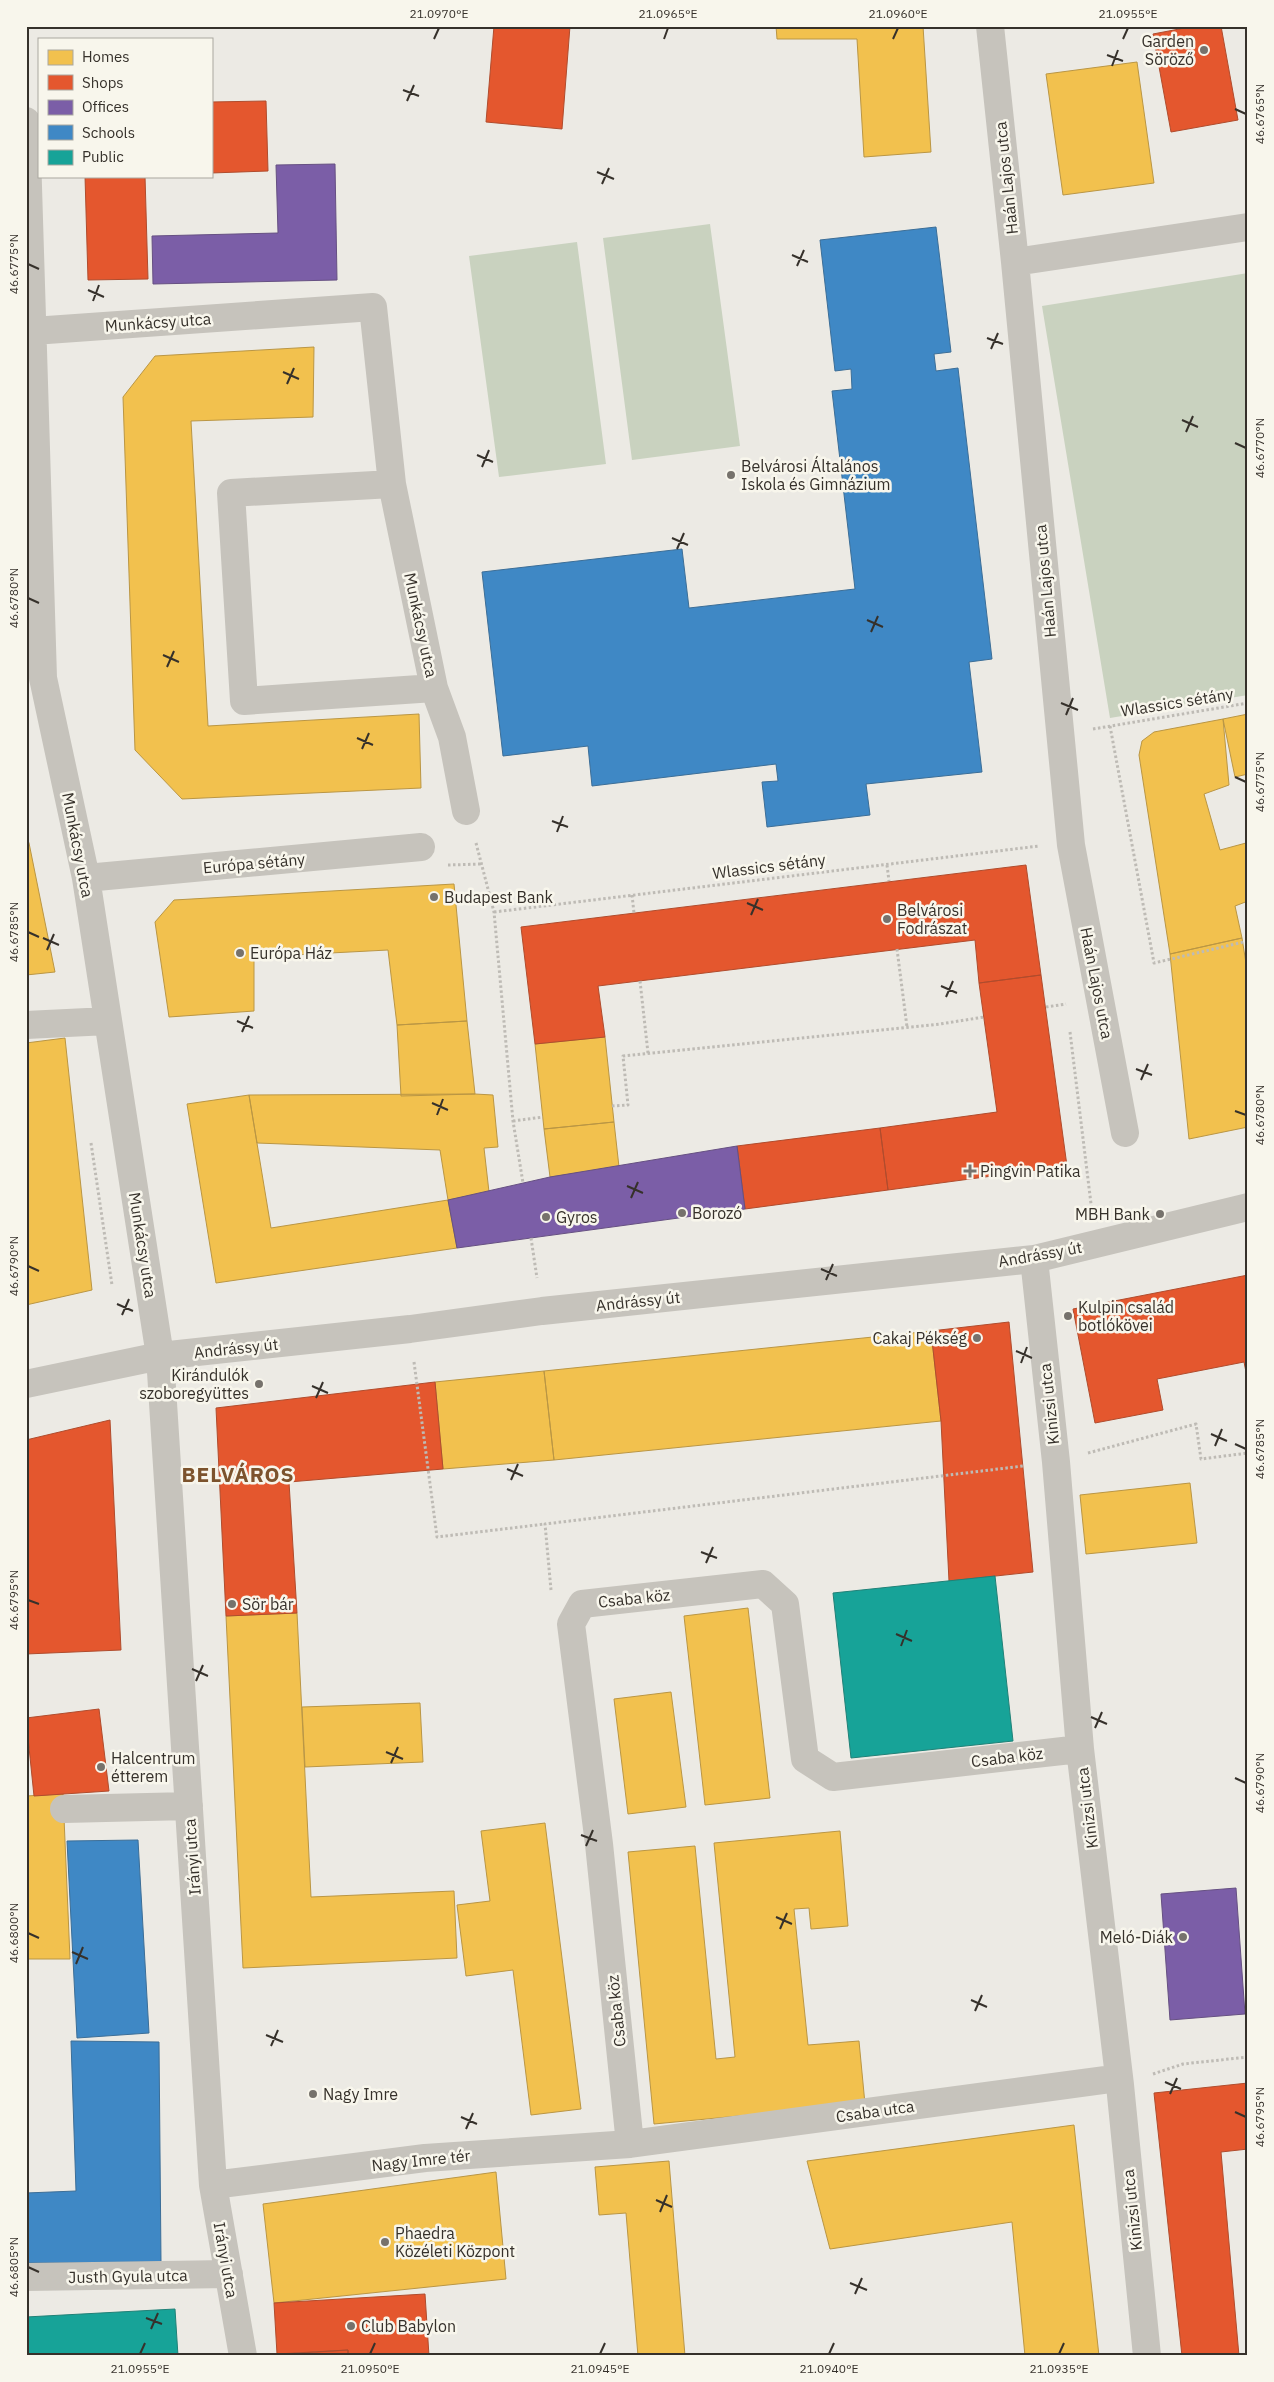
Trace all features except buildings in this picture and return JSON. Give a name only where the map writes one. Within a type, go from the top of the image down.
[{"type":"street","name":"Haán Lajos utca","points":[[990,26],[1016,262],[1072,845],[1125,1133]]},
{"type":"street","name":"Munkácsy utca","points":[[26,121],[43,678],[86,878],[160,1356]]},
{"type":"street","points":[[1016,262],[1248,227]]},
{"type":"street","name":"Munkácsy utca","points":[[33,331],[373,307],[392,484],[434,688],[244,701],[231,494],[392,484]]},
{"type":"street","points":[[434,688],[452,737],[466,811]]},
{"type":"street","name":"Európa sétány","points":[[86,878],[421,847]]},
{"type":"street","points":[[26,1025],[108,1021]]},
{"type":"street","name":"Andrássy út","points":[[26,1384],[160,1356],[410,1329],[542,1311],[1034,1259],[1248,1207]]},
{"type":"street","name":"Kinizsi utca","points":[[1034,1259],[1056,1462],[1080,1749],[1120,2082],[1147,2356]]},
{"type":"street","name":"Irányi utca","points":[[160,1356],[213,2185],[243,2356]]},
{"type":"street","name":"Csaba köz","points":[[630,2144],[599,1844],[571,1624],[582,1604],[763,1584],[785,1604],[805,1759],[833,1777],[1080,1749]]},
{"type":"street","points":[[64,1809],[189,1806]]},
{"type":"street","name":"Csaba utca","points":[[630,2144],[1120,2082]]},
{"type":"street","name":"Nagy Imre tér","points":[[213,2185],[425,2158],[630,2144]]},
{"type":"street","name":"Justh Gyula utca","points":[[26,2277],[229,2274]]},
{"type":"path","name":"Wlassics sétány","points":[[1248,703],[1110,726],[1154,963],[1248,941]]},
{"type":"path","name":"Wlassics sétány","points":[[494,912],[1048,845]]},
{"type":"path","points":[[444,866],[482,864],[494,912],[513,1121],[523,1184]]},
{"type":"path","points":[[887,864],[889,881]]},
{"type":"path","points":[[632,895],[634,913]]},
{"type":"path","points":[[897,949],[907,1027]]},
{"type":"path","points":[[640,981],[648,1053]]},
{"type":"path","points":[[1065,995],[1068,1014]]},
{"type":"path","points":[[1046,1008],[1066,1004]]},
{"type":"path","points":[[612,1106],[628,1105],[623,1056],[907,1027],[984,1017]]},
{"type":"path","points":[[1069,1023],[1096,1244]]},
{"type":"path","points":[[513,1121],[543,1117]]},
{"type":"path","points":[[90,1139],[112,1285]]},
{"type":"path","points":[[531,1238],[542,1311]]},
{"type":"path","points":[[410,1329],[437,1537],[545,1524]]},
{"type":"path","points":[[1120,2082],[1184,2064],[1248,2057]]},
{"type":"green space","points":[[710,224],[740,446],[632,460],[603,238]]},
{"type":"green space","points":[[577,242],[606,464],[499,477],[469,256]]},
{"type":"green space","points":[[1248,273],[1248,695],[1110,718],[1042,306]]},
{"type":"place","name":"Garden Söröző","points":[[1204,50]]},
{"type":"place","name":"Belvárosi Általános Iskola és Gimnázium","points":[[731,475]]},
{"type":"place","name":"Budapest Bank","points":[[434,897]]},
{"type":"place","name":"Belvárosi Fodrászat","points":[[887,919]]},
{"type":"place","name":"Európa Ház","points":[[240,953]]},
{"type":"place","name":"Pingvin Patika","points":[[970,1171]]},
{"type":"place","name":"Borozó","points":[[682,1213]]},
{"type":"place","name":"MBH Bank","points":[[1160,1214]]},
{"type":"place","name":"Gyros","points":[[546,1217]]},
{"type":"place","name":"Kulpin család botlókövei","points":[[1068,1316]]},
{"type":"place","name":"Cakaj Pékség","points":[[977,1338]]},
{"type":"place","name":"Kirándulók szoboregyüttes","points":[[259,1384]]},
{"type":"place","name":"Sör bár","points":[[232,1604]]},
{"type":"place","name":"Halcentrum étterem","points":[[101,1767]]},
{"type":"place","name":"Meló-Diák","points":[[1183,1937]]},
{"type":"place","name":"Nagy Imre","points":[[313,2094]]},
{"type":"place","name":"Phaedra Közéleti Központ","points":[[385,2242]]},
{"type":"place","name":"Club Babylon","points":[[351,2326]]},
{"type":"district","name":"BELVÁROS","points":[[238,1475]]}]
